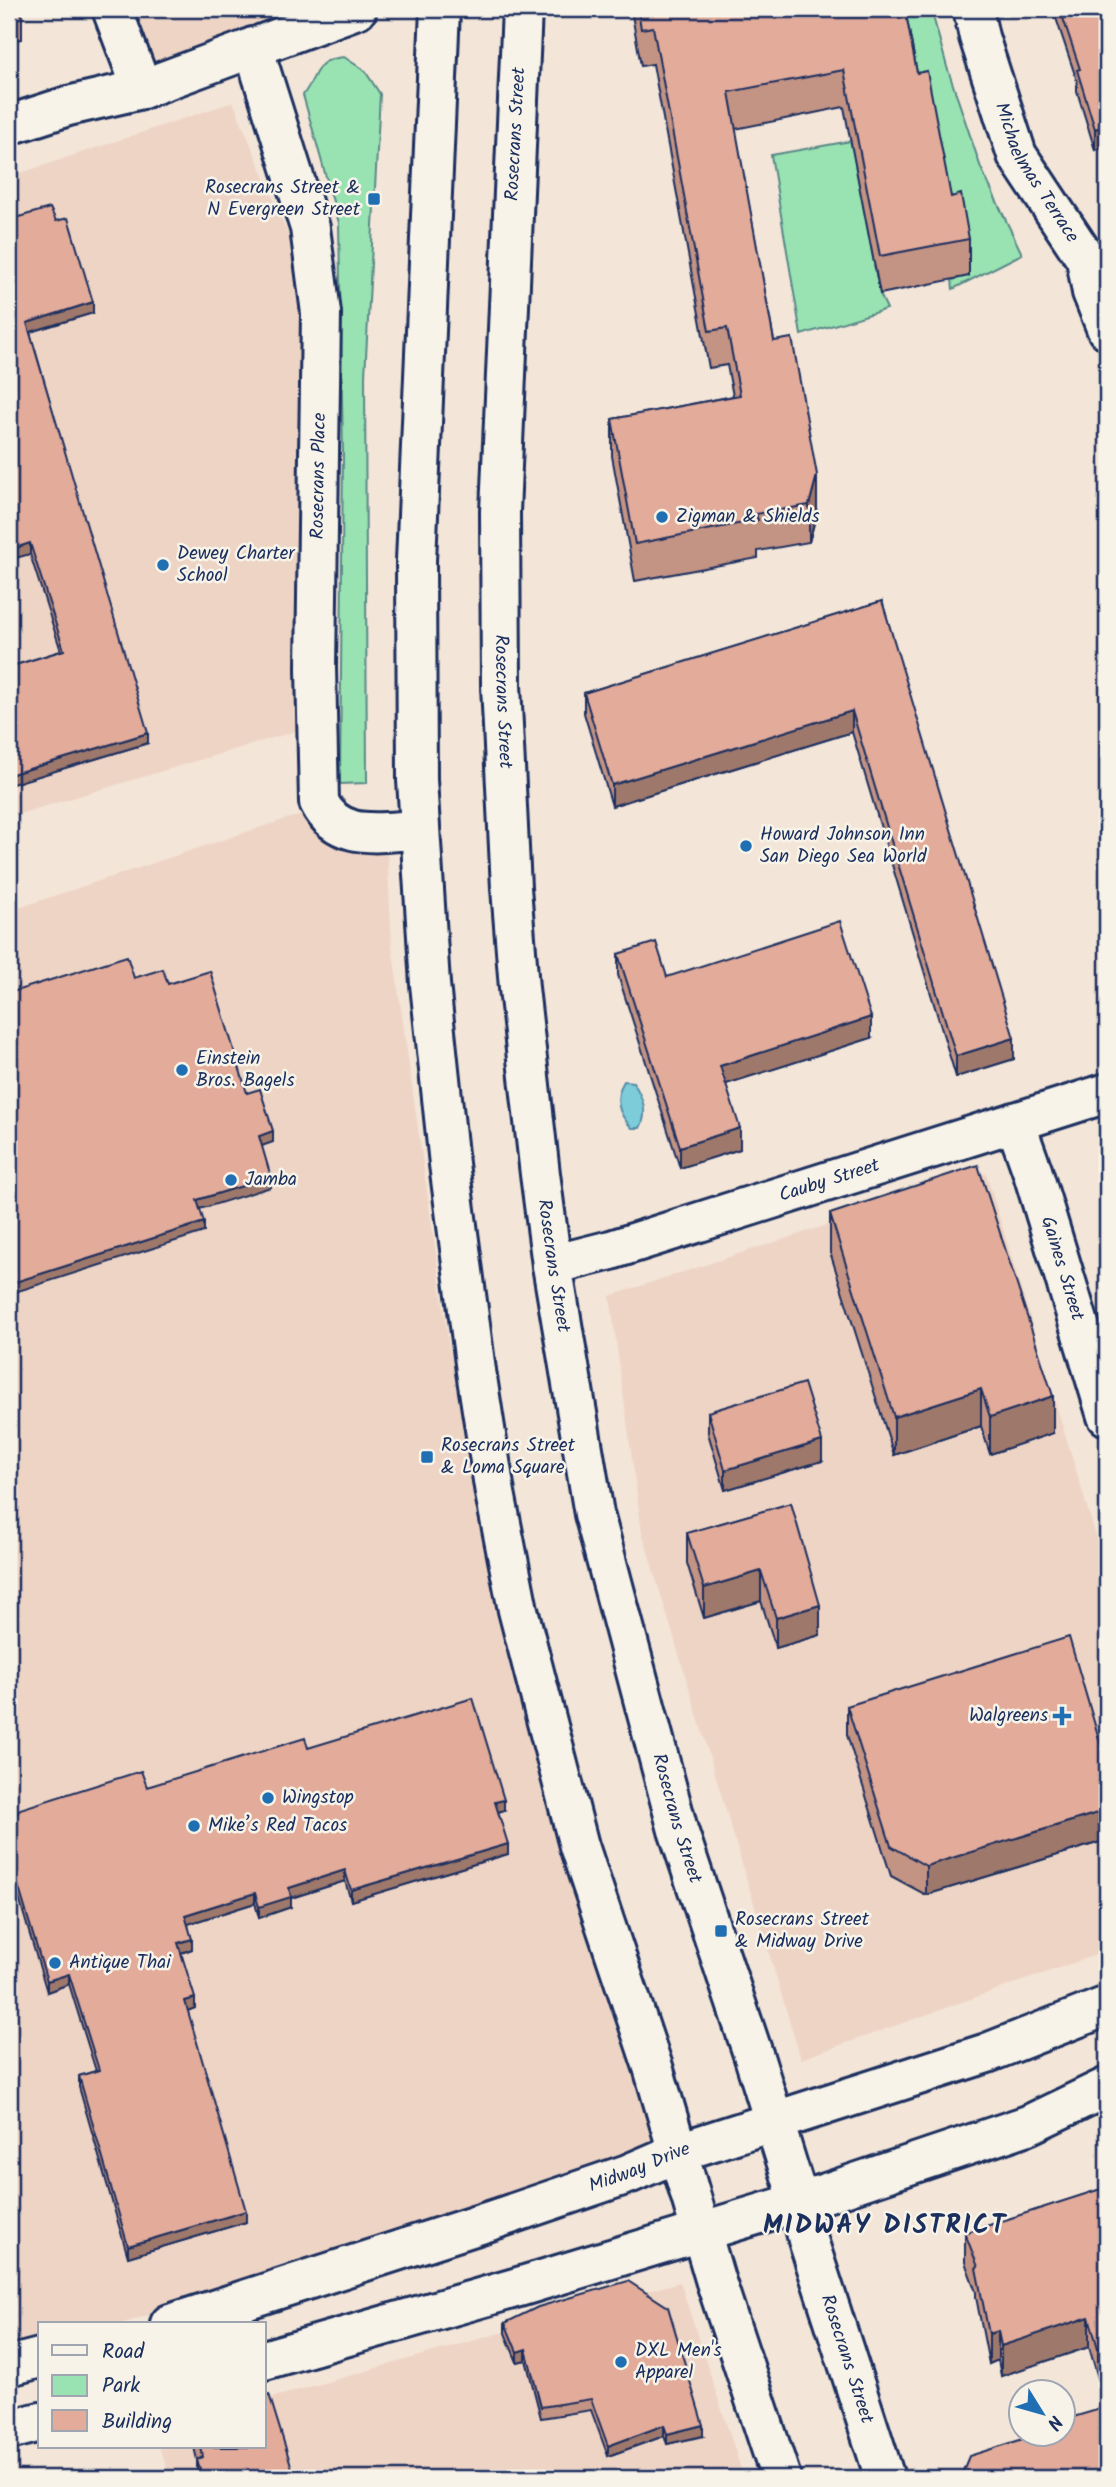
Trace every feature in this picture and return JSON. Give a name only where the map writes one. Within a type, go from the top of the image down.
[{"type":"main road","points":[[112,9],[142,89]]},
{"type":"main road","points":[[9,125],[68,106],[142,89],[357,9]]},
{"type":"main road","points":[[440,9],[416,561],[419,830],[430,984],[476,1371],[517,1610],[579,1846],[660,2089],[715,2279],[781,2478]]},
{"type":"main road","name":"Rosecrans Street","points":[[522,9],[500,512],[501,685],[519,988],[552,1265],[594,1514],[678,1830],[774,2122],[812,2251],[885,2478]]},
{"type":"main road","name":"Michaelmas Terrace","points":[[973,9],[979,37],[1017,155],[1097,256],[1093,292],[1107,330]]},
{"type":"main road","name":"Rosecrans Place","points":[[253,47],[310,228],[321,313],[316,668],[319,802],[329,819],[350,830],[419,830]]},
{"type":"main road","name":"Cauby Street","points":[[552,1265],[623,1246],[1107,1093]]},
{"type":"main road","name":"Gaines Street","points":[[1015,1122],[1107,1416]]},
{"type":"main road","name":"Midway Drive","points":[[176,2322],[499,2218],[628,2174],[679,2152],[987,2053],[1107,2006]]},
{"type":"main road","points":[[266,2359],[799,2202],[1027,2125],[1107,2087]]},
{"type":"main road","points":[[9,2366],[38,2359]]},
{"type":"main road","points":[[9,2430],[38,2423]]},
{"type":"shaded area","points":[[117,9],[339,9],[145,81]]},
{"type":"shaded area","name":"Dewey Charter School","points":[[233,102],[321,313],[316,725],[9,817],[9,177]]},
{"type":"shaded area","points":[[323,810],[386,831],[392,946],[449,1346],[663,2149],[282,2275],[127,2322],[38,2322],[38,2350],[9,2358],[9,911],[286,819]]},
{"type":"shaded area","points":[[986,1173],[1107,1573],[1107,1951],[801,2059],[642,1532],[610,1296]]},
{"type":"shaded area","points":[[680,2282],[744,2478],[171,2478],[159,2448],[266,2448],[266,2399]]},
{"type":"green space","points":[[898,9],[931,9],[947,67],[981,168],[1022,254],[953,289],[952,280],[969,276]]},
{"type":"green space","points":[[344,57],[365,71],[380,94],[365,376],[367,783],[340,784],[343,454],[339,223],[303,95],[322,65]]},
{"type":"green space","points":[[851,141],[880,294],[887,309],[801,335],[771,155]]},
{"type":"water","points":[[624,1081],[633,1082],[642,1098],[644,1116],[640,1128],[632,1128],[620,1112],[618,1100]]},
{"type":"building","points":[[638,9],[905,9],[917,73],[927,71],[951,197],[961,194],[969,239],[880,256],[844,70],[729,92],[774,341],[792,338],[817,475],[809,505],[756,514],[758,520],[635,544],[612,419],[740,395],[727,328],[709,331],[653,27],[641,29]]},
{"type":"building","points":[[1060,9],[1100,9],[1107,32],[1107,125],[1095,129],[1077,70],[1080,69]]},
{"type":"building","points":[[9,201],[15,218],[50,208],[56,221],[68,218],[93,302],[27,323],[148,733],[9,775],[9,667],[64,650],[30,543],[9,550]]},
{"type":"building","points":[[882,601],[1014,1038],[956,1056],[852,711],[612,785],[584,693]]},
{"type":"building","points":[[840,921],[871,1017],[720,1066],[740,1128],[680,1147],[618,954],[656,942],[667,977]]},
{"type":"building","points":[[127,956],[134,978],[163,969],[168,984],[210,971],[247,1093],[260,1089],[273,1131],[259,1136],[271,1177],[197,1200],[204,1222],[9,1284],[9,993]]},
{"type":"building","points":[[978,1165],[1053,1396],[990,1417],[981,1389],[894,1417],[830,1214]]},
{"type":"building","points":[[804,1383],[822,1441],[725,1470],[708,1412]]},
{"type":"building","points":[[791,1503],[820,1605],[776,1618],[761,1571],[704,1588],[687,1533]]},
{"type":"building","name":"Walgreens","points":[[1069,1637],[1107,1766],[1107,1810],[926,1866],[891,1846],[847,1706]]},
{"type":"building","points":[[473,1698],[504,1800],[495,1802],[508,1844],[351,1890],[345,1870],[289,1888],[291,1897],[259,1907],[255,1893],[185,1915],[192,1939],[178,1943],[195,1998],[185,2001],[246,2211],[128,2246],[79,2076],[99,2070],[69,1974],[47,1981],[9,1855],[9,1827],[20,1809],[141,1771],[147,1787],[305,1738],[308,1748]]},
{"type":"building","points":[[1107,2187],[1107,2345],[1098,2348],[1089,2317],[1001,2346],[998,2331],[989,2334],[976,2268],[978,2267],[965,2233]]},
{"type":"building","points":[[628,2281],[668,2307],[703,2425],[667,2434],[664,2425],[608,2446],[591,2399],[541,2407],[526,2349],[517,2352],[505,2323],[538,2307]]},
{"type":"building","points":[[269,2394],[295,2478],[203,2478],[197,2460],[203,2457],[201,2448],[266,2448],[266,2395]]},
{"type":"building","points":[[1107,2407],[1107,2478],[964,2478],[962,2473],[969,2456],[1007,2444],[1007,2448],[1078,2448],[1078,2416]]},
{"type":"place","name":"Rosecrans Street & N Evergreen Street","points":[[374,199]]},
{"type":"place","name":"Zigman & Shields","points":[[662,517]]},
{"type":"place","name":"Dewey Charter School","points":[[163,565]]},
{"type":"place","name":"Howard Johnson Inn San Diego Sea World","points":[[746,846]]},
{"type":"place","name":"Einstein Bros. Bagels","points":[[182,1070]]},
{"type":"place","name":"Jamba","points":[[231,1180]]},
{"type":"place","name":"Rosecrans Street & Loma Square","points":[[427,1457]]},
{"type":"place","name":"Walgreens","points":[[1062,1716]]},
{"type":"place","name":"Wingstop","points":[[268,1798]]},
{"type":"place","name":"Mike’s Red Tacos","points":[[194,1826]]},
{"type":"place","name":"Rosecrans Street & Midway Drive","points":[[721,1931]]},
{"type":"place","name":"Antique Thai","points":[[55,1963]]},
{"type":"place","name":"DXL Men's Apparel","points":[[621,2362]]},
{"type":"district","name":"MIDWAY DISTRICT","points":[[885,2226]]}]
